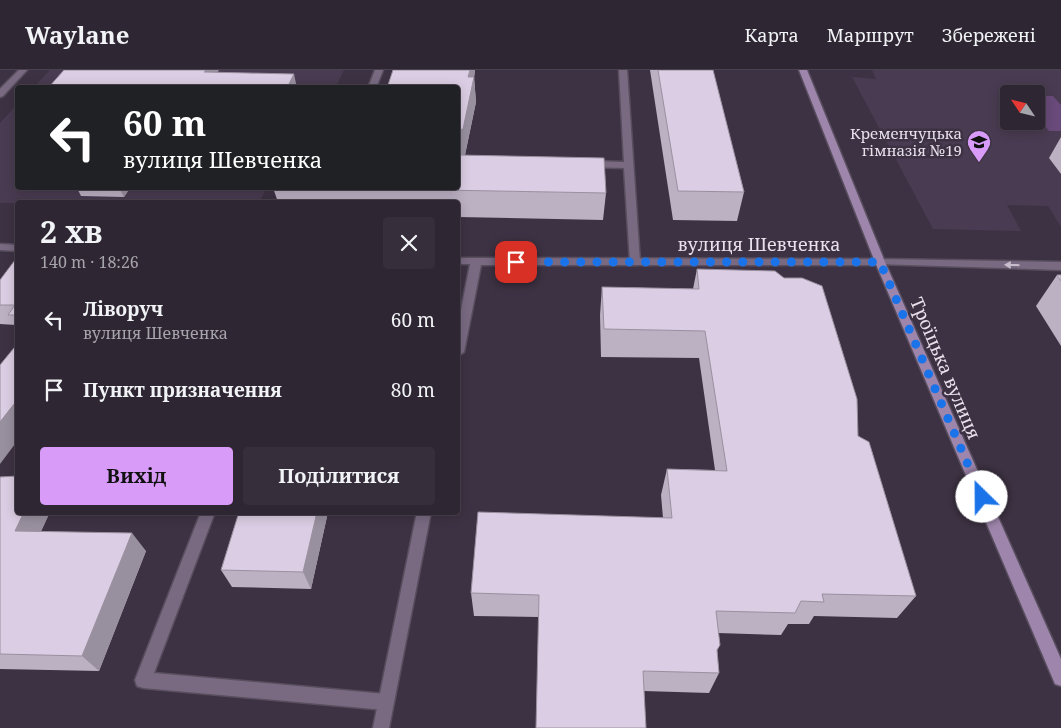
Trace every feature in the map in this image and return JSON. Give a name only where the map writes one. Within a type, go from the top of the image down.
[{"type":"main road","name":"Троїцька вулиця","points":[[803,70],[880,262],[1061,678]]},
{"type":"street","points":[[0,94],[23,70]]},
{"type":"street","points":[[373,85],[379,70]]},
{"type":"street","points":[[622,70],[635,262]]},
{"type":"street","points":[[581,163],[629,165]]},
{"type":"street","points":[[0,247],[15,248]]},
{"type":"street","name":"вулиця Шевченка","points":[[460,261],[880,262],[1061,266]]},
{"type":"street","points":[[460,342],[476,261]]},
{"type":"street","points":[[207,515],[143,680],[386,702]]},
{"type":"street","points":[[381,728],[423,515]]},
{"type":"shaded area","points":[[50,70],[344,70],[337,85],[36,85]]},
{"type":"shaded area","name":"Кременчуцька гімназія №19","points":[[872,70],[1061,70],[1061,227],[1048,206],[1007,205],[1021,231],[933,229],[852,77],[876,79]]},
{"type":"shaded area","points":[[1045,96],[1053,96],[1061,105],[1061,131],[1049,131],[1045,126]]},
{"type":"shaded area","points":[[15,106],[15,190],[266,190],[260,200],[15,200],[15,203],[0,203],[0,123]]},
{"type":"building","points":[[64,70],[206,70],[204,72],[294,74],[288,85],[51,85]]},
{"type":"building","points":[[393,70],[470,70],[468,77],[474,77],[463,129],[460,130],[460,85],[388,85]]},
{"type":"building","points":[[658,70],[713,70],[744,192],[678,191]]},
{"type":"building","points":[[460,155],[604,158],[606,193],[442,190],[460,190]]},
{"type":"building","points":[[15,260],[15,305],[0,305],[0,280]]},
{"type":"building","points":[[697,269],[775,271],[784,278],[802,278],[822,286],[857,399],[858,436],[869,442],[916,596],[822,594],[824,602],[801,601],[795,613],[716,611],[720,645],[717,650],[719,673],[643,671],[646,728],[536,728],[539,595],[471,593],[478,512],[672,518],[667,469],[727,471],[705,331],[604,329],[602,287],[699,289]]},
{"type":"building","points":[[15,305],[15,315],[8,315]]},
{"type":"building","points":[[15,347],[15,403],[0,422],[0,365]]},
{"type":"building","points":[[15,476],[15,515],[23,515],[15,531],[132,533],[82,656],[0,654],[0,477]]},
{"type":"building","points":[[238,515],[316,515],[303,572],[221,570]]},
{"type":"place","name":"Кременчуцька гімназія №19","points":[[979,163]]},
{"type":"route","points":[[516,262],[880,262],[982,497]]}]
